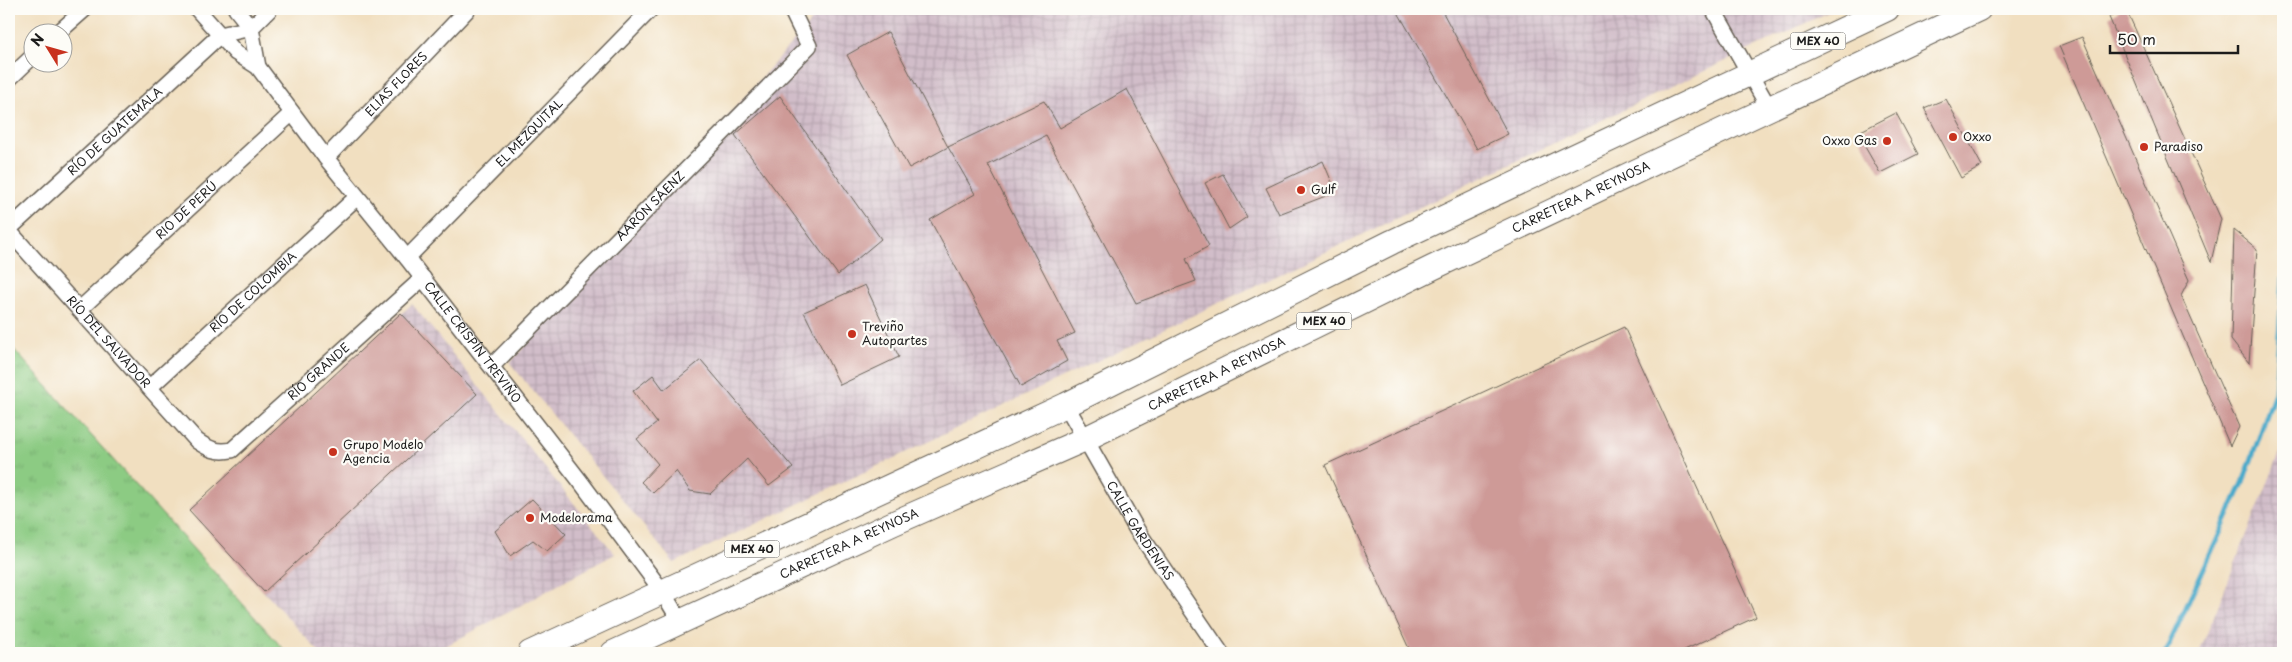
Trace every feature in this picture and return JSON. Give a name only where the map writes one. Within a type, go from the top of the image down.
[{"type":"main road","name":"MEX 40","points":[[530,653],[1066,405],[1383,247],[1887,9]]},
{"type":"main road","name":"CARRETERA A REYNOSA","points":[[613,653],[894,523],[1085,439],[1432,268],[1979,9]]},
{"type":"street","points":[[70,22],[85,9]]},
{"type":"street","name":"CALLE CRISPÍN TREVIÑO","points":[[197,9],[236,53],[258,68],[326,158],[492,366],[662,591],[680,621]]},
{"type":"street","name":"CALLE CRISPÍN TREVIÑO","points":[[236,9],[251,28],[258,68]]},
{"type":"street","points":[[220,35],[251,28],[270,9]]},
{"type":"street","name":"ELÍAS FLORES","points":[[326,158],[468,9]]},
{"type":"street","name":"EL MEZQUITAL","points":[[407,258],[651,9]]},
{"type":"street","name":"AARÓN SÁENZ","points":[[492,366],[809,46],[791,9]]},
{"type":"street","points":[[1713,9],[1770,108]]},
{"type":"street","name":"RÍO DE GUATEMALA","points":[[9,230],[220,35]]},
{"type":"street","points":[[9,79],[22,67]]},
{"type":"street","name":"RIO DE PERÚ","points":[[80,309],[292,113]]},
{"type":"street","name":"RÍO DE COLOMBIA","points":[[150,387],[357,197]]},
{"type":"street","name":"RÍO DEL SALVADOR","points":[[9,230],[197,441],[209,449]]},
{"type":"street","name":"RÍO GRANDE","points":[[209,449],[220,452],[232,450],[423,278]]},
{"type":"street","name":"CALLE GARDENIAS","points":[[1066,405],[1137,530],[1221,653]]},
{"type":"shaded area","points":[[822,9],[1835,9],[674,563],[510,363]]},
{"type":"shaded area","points":[[412,304],[615,554],[433,653],[320,653],[189,510]]},
{"type":"shaded area","points":[[2283,445],[2283,653],[2199,653]]},
{"type":"green space","points":[[9,344],[287,653],[9,653]]},
{"type":"building","points":[[1396,9],[1441,9],[1508,134],[1477,149]]},
{"type":"building","points":[[2121,9],[2126,9],[2221,219],[2211,262],[2109,17]]},
{"type":"building","points":[[888,32],[948,147],[909,168],[847,55]]},
{"type":"building","points":[[2082,37],[2189,280],[2181,296],[2239,427],[2230,446],[2059,46]]},
{"type":"building","points":[[1127,89],[1209,246],[1186,259],[1196,281],[1136,303],[1046,136],[988,165],[1075,333],[1057,341],[1067,361],[1021,387],[930,220],[975,194],[948,147],[1044,101],[1060,128]]},
{"type":"building","points":[[780,96],[881,239],[838,275],[735,135]]},
{"type":"building","name":"Oxxo","points":[[1946,99],[1982,166],[1961,178],[1924,108]]},
{"type":"building","name":"Oxxo Gas","points":[[1896,113],[1918,154],[1880,173],[1857,133]]},
{"type":"building","name":"Gulf","points":[[1323,161],[1336,192],[1279,214],[1266,188]]},
{"type":"building","points":[[1223,174],[1247,217],[1229,229],[1205,183]]},
{"type":"building","points":[[2234,230],[2257,249],[2249,363],[2231,340]]},
{"type":"building","name":"Treviño Autopartes","points":[[865,285],[899,357],[840,385],[804,312]]},
{"type":"building","name":"Grupo Modelo Agencia","points":[[401,313],[477,394],[264,592],[189,510]]},
{"type":"building","points":[[1624,327],[1756,617],[1678,653],[1411,653],[1325,465]]},
{"type":"building","points":[[701,360],[793,468],[769,486],[747,459],[710,494],[690,491],[676,471],[653,493],[641,482],[658,464],[637,439],[657,423],[633,391],[653,375],[664,390]]},
{"type":"building","name":"Modelorama","points":[[532,499],[566,534],[547,551],[533,540],[510,556],[495,531]]},
{"type":"waterway","points":[[2165,653],[2243,483],[2275,392],[2283,278]]},
{"type":"place","name":"Oxxo","points":[[1953,137]]},
{"type":"place","name":"Oxxo Gas","points":[[1887,141]]},
{"type":"place","name":"Paradiso","points":[[2144,147]]},
{"type":"place","name":"Gulf","points":[[1301,190]]},
{"type":"place","name":"Treviño Autopartes","points":[[852,334]]},
{"type":"place","name":"Grupo Modelo Agencia","points":[[333,452]]},
{"type":"place","name":"Modelorama","points":[[530,518]]}]
